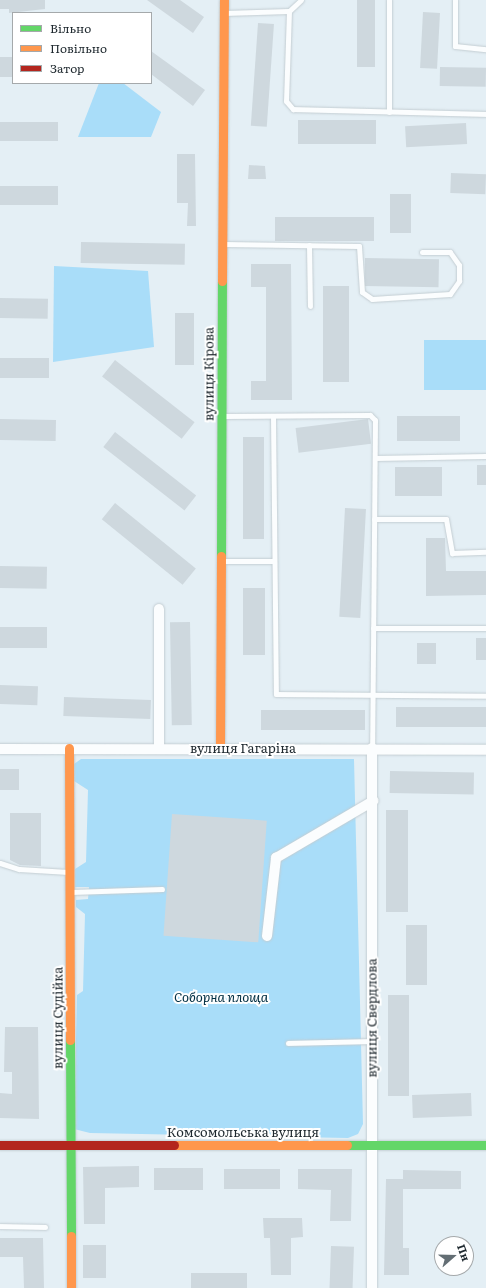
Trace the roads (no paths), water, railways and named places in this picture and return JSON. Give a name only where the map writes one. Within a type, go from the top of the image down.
[{"type":"street","name":"вулиця Кірова","points":[[220,747],[224,0]]},
{"type":"street","points":[[159,609],[159,747]]},
{"type":"street","name":"вулиця Гагаріна","points":[[0,749],[220,747],[486,750]]},
{"type":"street","name":"вулиця Судійка","points":[[69,748],[72,1146],[71,1288]]},
{"type":"street","name":"вулиця Свердлова","points":[[372,748],[372,1288]]},
{"type":"street","points":[[267,936],[272,868],[276,858],[373,801]]},
{"type":"street","name":"Комсомольська вулиця","points":[[0,1145],[486,1145]]},
{"type":"lane","points":[[224,13],[289,11],[301,0]]},
{"type":"lane","points":[[389,0],[389,112]]},
{"type":"lane","points":[[455,0],[455,46],[486,48]]},
{"type":"lane","points":[[289,11],[288,105],[293,109],[486,114]]},
{"type":"lane","points":[[223,244],[359,246],[362,292],[372,299],[450,294],[459,281],[459,265],[450,252],[422,252]]},
{"type":"lane","points":[[309,245],[310,306]]},
{"type":"lane","points":[[222,416],[370,415],[375,420],[372,748]]},
{"type":"lane","points":[[273,416],[273,561],[276,694],[486,696]]},
{"type":"lane","points":[[374,458],[486,456]]},
{"type":"lane","points":[[374,519],[446,519],[452,553],[486,552]]},
{"type":"lane","points":[[221,561],[273,561]]},
{"type":"lane","points":[[373,628],[486,628]]},
{"type":"lane","points":[[0,863],[19,869],[70,872]]},
{"type":"lane","points":[[70,892],[162,889]]},
{"type":"lane","points":[[288,1043],[371,1040]]},
{"type":"lane","points":[[0,1226],[45,1227]]},
{"type":"park label","name":"Соборна площа","points":[[221,997]]}]
